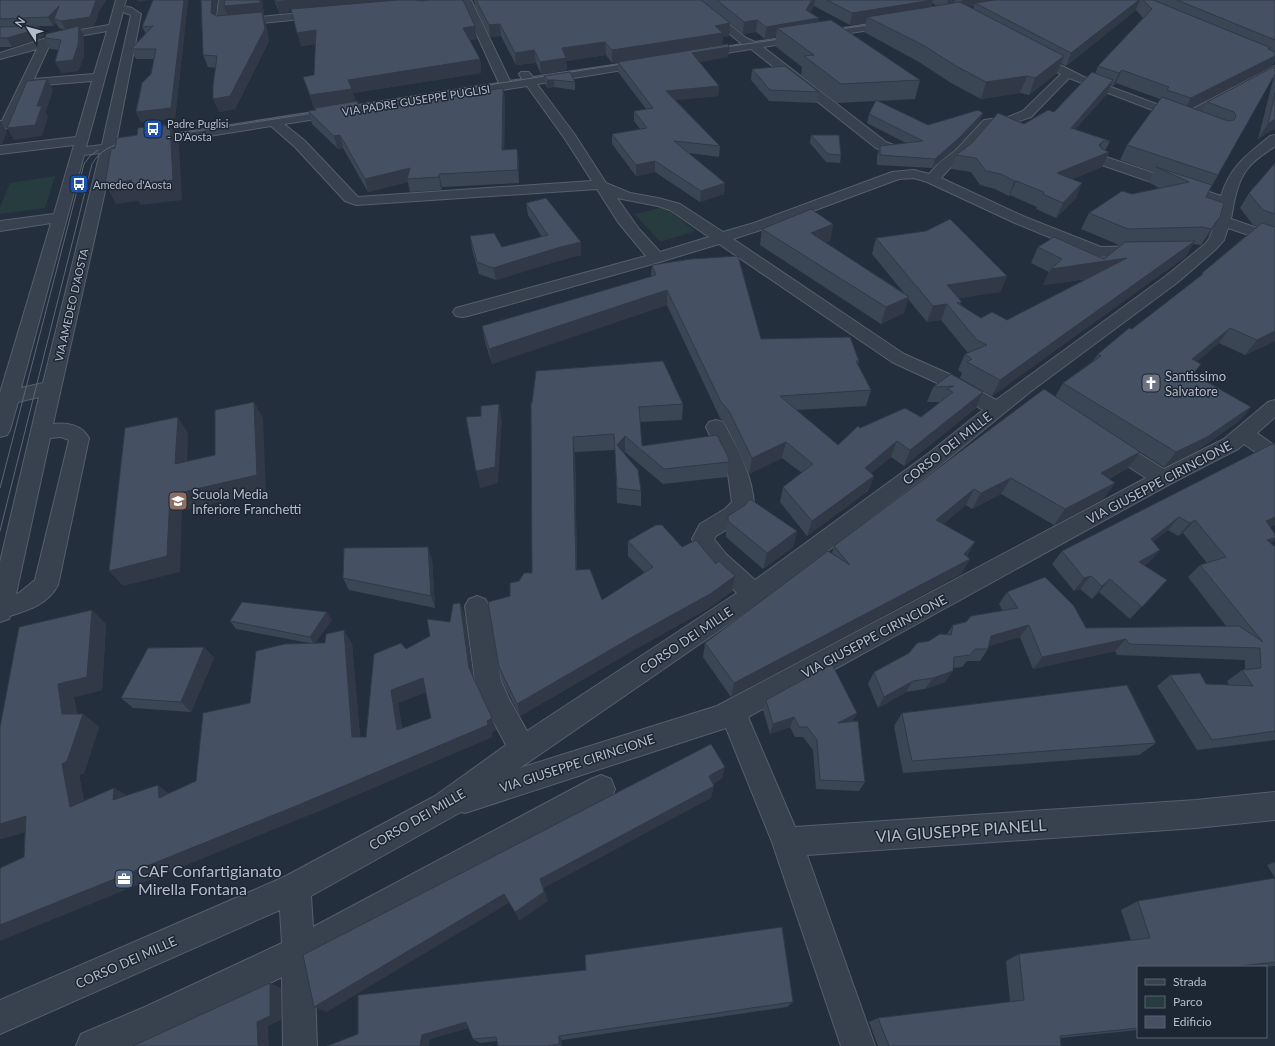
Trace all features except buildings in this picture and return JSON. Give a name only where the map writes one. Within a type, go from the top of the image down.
[{"type":"street","points":[[224,0],[221,24],[330,13]]},
{"type":"street","points":[[693,0],[742,40],[754,46],[881,145],[891,149]]},
{"type":"street","points":[[480,2],[466,3],[503,82]]},
{"type":"street","name":"VIA AMEDEO D'AOSTA","points":[[0,430],[5,398],[60,217],[120,4],[136,14],[109,144],[40,433],[0,610]]},
{"type":"street","points":[[897,16],[742,40],[690,52],[754,46],[907,21]]},
{"type":"street","points":[[0,56],[66,35],[113,26]]},
{"type":"street","points":[[46,30],[59,32],[66,35]]},
{"type":"street","points":[[0,126],[6,125],[46,42]]},
{"type":"street","points":[[1019,47],[1067,74],[1197,124]]},
{"type":"street","name":"VIA PADRE GUSEPPE PUGLISI","points":[[109,144],[659,57]]},
{"type":"street","points":[[1184,118],[1275,68]]},
{"type":"street","points":[[932,179],[988,124],[1010,120],[1027,114],[1067,74]]},
{"type":"street","points":[[27,83],[99,76]]},
{"type":"street","points":[[528,78],[576,146],[619,214],[644,246],[657,258]]},
{"type":"street","name":"VIA PADRE GUSEPPE PUGLISI","points":[[0,150],[109,144],[274,122],[503,82]]},
{"type":"street","points":[[0,106],[16,104]]},
{"type":"street","points":[[274,122],[300,144],[350,198],[356,201],[600,185],[618,194],[632,198],[662,201],[675,207],[898,358],[942,378],[997,409]]},
{"type":"street","name":"CORSO DEI MILLE","points":[[0,1017],[295,888],[445,806],[523,749],[754,594],[936,458],[997,409],[1030,392],[1172,279],[1194,251],[1216,240],[1233,180],[1244,164],[1275,139]]},
{"type":"street","points":[[1101,160],[1224,212],[1275,239]]},
{"type":"street","points":[[462,312],[657,258],[759,226],[897,175],[914,174],[932,179],[1020,220],[1099,252],[1155,251]]},
{"type":"street","points":[[619,214],[628,207],[647,200]]},
{"type":"street","points":[[0,226],[60,217]]},
{"type":"street","points":[[5,398],[51,388]]},
{"type":"street","name":"VIA GIUSEPPE CIRINCIONE","points":[[445,806],[723,717],[1163,479],[1231,444],[1275,407]]},
{"type":"street","points":[[716,426],[738,472],[743,492],[743,504],[733,515],[708,530],[703,539],[705,546],[716,558],[754,594]]},
{"type":"street","points":[[0,610],[27,601],[46,585],[79,438],[73,432],[61,430],[40,433]]},
{"type":"street","points":[[1244,433],[1275,456]]},
{"type":"street","points":[[1096,436],[1163,479]]},
{"type":"street","points":[[477,606],[488,681],[500,708],[523,749]]},
{"type":"street","points":[[732,712],[787,842],[858,1046]]},
{"type":"street","points":[[94,1046],[142,1026],[298,953],[601,789]]},
{"type":"street","name":"VIA GIUSEPPE PIANELL","points":[[787,842],[1196,814],[1275,806]]},
{"type":"street","points":[[295,888],[300,1046]]},
{"type":"green space","points":[[55,176],[45,208],[0,214],[0,207],[10,183]]},
{"type":"green space","points":[[664,207],[695,231],[660,242],[635,214]]},
{"type":"tram line","points":[[834,30],[875,24]]},
{"type":"tram line","points":[[719,48],[786,38]]},
{"type":"tram line","points":[[348,107],[628,63]]},
{"type":"tram line","points":[[164,136],[320,112]]},
{"type":"tram line","points":[[0,531],[92,164],[95,159],[107,149],[127,142]]},
{"type":"tram line","points":[[0,488],[84,164],[90,156],[98,150]]},
{"type":"place","name":"Padre Puglisi - D'Aosta","points":[[153,129]]},
{"type":"place","name":"Amedeo d'Aosta","points":[[79,184]]},
{"type":"place","name":"Santissimo Salvatore","points":[[1151,383]]},
{"type":"place","name":"Scuola Media Inferiore Franchetti","points":[[178,501]]},
{"type":"place","name":"CAF Confartigianato Mirella Fontana","points":[[124,879]]}]
